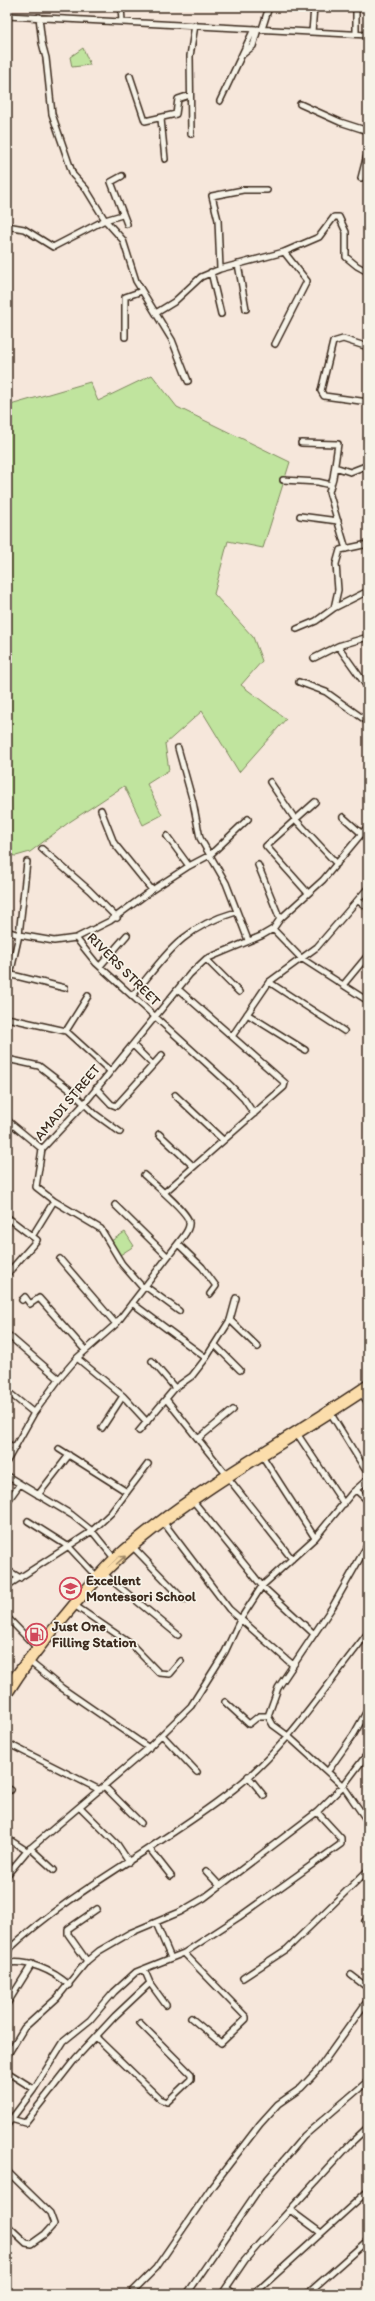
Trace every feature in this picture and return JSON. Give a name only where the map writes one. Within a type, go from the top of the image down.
[{"type":"main road","points":[[7,1686],[9,1677],[114,1557],[159,1520],[340,1404],[368,1383]]},
{"type":"main road","points":[[7,1697],[30,1662],[105,1575],[134,1548],[164,1523],[227,1476],[264,1457],[368,1390]]},
{"type":"street","points":[[121,7],[122,21]]},
{"type":"street","points":[[220,101],[242,55],[253,46],[258,29],[269,7]]},
{"type":"street","points":[[312,32],[314,7]]},
{"type":"street","points":[[356,7],[356,34]]},
{"type":"street","points":[[7,16],[368,35]]},
{"type":"street","points":[[39,17],[42,43],[46,58],[52,114],[73,175],[86,189],[105,220],[122,240],[131,271],[172,340],[188,381]]},
{"type":"street","points":[[191,134],[190,56],[195,25]]},
{"type":"street","points":[[130,76],[143,119],[148,122],[176,114],[178,99],[190,95]]},
{"type":"street","points":[[300,104],[340,122],[368,131]]},
{"type":"street","points":[[161,119],[164,159]]},
{"type":"street","points":[[361,178],[368,151]]},
{"type":"street","points":[[122,176],[111,182],[122,215],[127,224]]},
{"type":"street","points":[[220,269],[218,220],[212,196],[243,190],[267,190]]},
{"type":"street","points":[[7,226],[24,229],[53,247],[105,220],[122,215]]},
{"type":"street","points":[[156,312],[174,302],[201,277],[220,269],[284,252],[319,237],[331,220],[339,217],[346,232],[346,257],[357,266],[368,272]]},
{"type":"street","points":[[274,344],[307,281],[284,252]]},
{"type":"street","points":[[238,264],[246,309]]},
{"type":"street","points":[[211,272],[221,314]]},
{"type":"street","points":[[125,337],[125,297],[142,291]]},
{"type":"street","points":[[368,347],[343,340],[333,342],[321,391],[324,396],[368,402]]},
{"type":"street","points":[[301,443],[338,444],[329,496],[346,549]]},
{"type":"street","points":[[335,467],[350,472],[368,464]]},
{"type":"street","points":[[283,480],[318,482],[331,486]]},
{"type":"street","points":[[300,516],[338,521]]},
{"type":"street","points":[[334,608],[338,590],[338,553],[340,550],[368,544]]},
{"type":"street","points":[[297,629],[312,623],[334,608],[368,591]]},
{"type":"street","points":[[314,658],[338,646],[368,637]]},
{"type":"street","points":[[338,646],[368,688]]},
{"type":"street","points":[[299,682],[326,692],[368,722]]},
{"type":"street","points":[[178,748],[200,838],[226,883],[248,940]]},
{"type":"street","points":[[270,782],[295,819],[337,864]]},
{"type":"street","points":[[308,892],[266,846],[315,802]]},
{"type":"street","points":[[101,810],[114,843],[152,890]]},
{"type":"street","points":[[343,818],[362,834]]},
{"type":"street","points":[[7,931],[20,935],[54,941],[76,938],[117,918],[152,890],[188,866],[210,855],[248,819]]},
{"type":"street","points":[[238,992],[206,959],[248,940],[261,936],[273,929],[280,919],[323,880],[368,826]]},
{"type":"street","points":[[166,836],[188,866]]},
{"type":"street","points":[[42,849],[89,890],[117,918]]},
{"type":"street","points":[[27,862],[20,935],[9,974],[65,988]]},
{"type":"street","points":[[258,865],[280,919]]},
{"type":"street","points":[[233,1035],[269,982],[317,947],[368,888]]},
{"type":"street","points":[[358,901],[368,907]]},
{"type":"street","points":[[133,995],[163,956],[179,940],[215,918],[236,912]]},
{"type":"street","points":[[273,929],[301,958],[368,1000]]},
{"type":"street","points":[[100,966],[127,935]]},
{"type":"street","name":"RIVERS STREET","points":[[76,938],[100,966],[133,995],[155,1018],[227,1082],[244,1099],[254,1114]]},
{"type":"street","points":[[344,984],[368,955]]},
{"type":"street","name":"AMADI STREET","points":[[179,1311],[144,1287],[122,1264],[101,1230],[54,1201],[36,1186],[42,1149],[84,1104],[178,989],[206,959]]},
{"type":"street","points":[[269,982],[344,1031]]},
{"type":"street","points":[[165,1192],[284,1087],[285,1083],[233,1035],[178,989]]},
{"type":"street","points":[[66,1031],[88,996]]},
{"type":"street","points":[[247,1014],[305,1050]]},
{"type":"street","points":[[7,1018],[66,1031],[110,1071]]},
{"type":"street","points":[[132,1045],[153,1065]]},
{"type":"street","points":[[96,1088],[111,1104],[116,1106],[162,1055]]},
{"type":"street","points":[[7,1059],[39,1066],[120,1132]]},
{"type":"street","points":[[176,1095],[223,1140]]},
{"type":"street","points":[[7,1120],[42,1149]]},
{"type":"street","points":[[159,1134],[193,1166]]},
{"type":"street","points":[[7,1461],[34,1413],[58,1379],[85,1350],[116,1324],[167,1256],[178,1244],[189,1222],[165,1192],[144,1175]]},
{"type":"street","points":[[33,1235],[54,1201]]},
{"type":"street","points":[[116,1204],[167,1256]]},
{"type":"street","points":[[7,1218],[33,1235],[37,1241],[7,1274]]},
{"type":"street","points":[[178,1244],[202,1267],[216,1286],[210,1294]]},
{"type":"street","points":[[60,1259],[78,1282],[116,1324]]},
{"type":"street","points":[[22,1300],[25,1297],[30,1304],[39,1298],[85,1350]]},
{"type":"street","points":[[139,1431],[175,1388],[192,1376],[206,1358],[230,1320],[236,1298]]},
{"type":"street","points":[[132,1304],[206,1358]]},
{"type":"street","points":[[230,1320],[258,1347]]},
{"type":"street","points":[[7,1334],[58,1379]]},
{"type":"street","points":[[215,1345],[240,1370]]},
{"type":"street","points":[[77,1358],[123,1396],[146,1422]]},
{"type":"street","points":[[152,1361],[175,1388]]},
{"type":"street","points":[[7,1391],[34,1413]]},
{"type":"street","points":[[362,1394],[368,1403]]},
{"type":"street","points":[[102,1428],[123,1396]]},
{"type":"street","points":[[166,1399],[292,1559]]},
{"type":"street","points":[[198,1439],[233,1410]]},
{"type":"street","points":[[331,1414],[368,1474]]},
{"type":"street","points":[[298,1435],[344,1504]]},
{"type":"street","points":[[7,1444],[15,1447]]},
{"type":"street","points":[[59,1449],[127,1492]]},
{"type":"street","points":[[38,1495],[69,1455]]},
{"type":"street","points":[[264,1457],[315,1538]]},
{"type":"street","points":[[7,1586],[92,1531],[112,1513],[148,1464]]},
{"type":"street","points":[[7,1476],[72,1515],[92,1531],[114,1557]]},
{"type":"street","points":[[7,1875],[28,1849],[149,1748],[191,1706],[225,1652],[240,1620],[262,1586],[315,1538],[356,1490],[368,1479]]},
{"type":"street","points":[[7,1502],[20,1484]]},
{"type":"street","points":[[356,1490],[368,1502]]},
{"type":"street","points":[[194,1502],[262,1586],[314,1634]]},
{"type":"street","points":[[28,1521],[69,1547],[96,1576]]},
{"type":"street","points":[[164,1523],[240,1620],[293,1665]]},
{"type":"street","points":[[368,1544],[333,1606],[278,1688],[268,1716],[273,1725],[288,1736],[343,1786],[368,1822]]},
{"type":"street","points":[[134,1548],[184,1600]]},
{"type":"street","points":[[7,1570],[20,1578]]},
{"type":"street","points":[[105,1575],[178,1635]]},
{"type":"street","points":[[77,1607],[131,1644],[159,1673],[170,1674],[181,1661]]},
{"type":"street","points":[[7,1617],[36,1647]]},
{"type":"street","points":[[7,1951],[52,1912],[150,1848],[234,1789],[288,1736],[368,1633]]},
{"type":"street","points":[[30,1662],[62,1688],[149,1748]]},
{"type":"street","points":[[225,1702],[249,1724],[259,1716],[268,1716]]},
{"type":"street","points":[[328,1771],[354,1734],[368,1709]]},
{"type":"street","points":[[162,1735],[197,1772]]},
{"type":"street","points":[[7,1743],[102,1788],[141,1823]]},
{"type":"street","points":[[7,2056],[24,2028],[69,1985],[87,1961],[116,1940],[156,1923],[204,1898],[317,1812],[343,1786],[368,1754]]},
{"type":"street","points":[[248,1776],[264,1796]]},
{"type":"street","points":[[80,1807],[117,1844],[129,1862]]},
{"type":"street","points":[[7,2126],[34,2089],[64,2041],[90,2020],[126,1980],[136,1972],[184,1953],[239,1917],[340,1844],[341,1838],[317,1812]]},
{"type":"street","points":[[7,1838],[28,1849],[54,1870]]},
{"type":"street","points":[[150,1848],[171,1876]]},
{"type":"street","points":[[243,1978],[287,1949],[368,1870]]},
{"type":"street","points":[[206,1871],[220,1886]]},
{"type":"street","points":[[87,1961],[68,1934],[68,1929],[97,1909]]},
{"type":"street","points":[[156,1923],[171,1958]]},
{"type":"street","points":[[184,1953],[246,2017],[246,2020],[221,2043],[191,2018]]},
{"type":"street","points":[[7,1963],[20,1961],[32,1964],[69,1985]]},
{"type":"street","points":[[7,2004],[32,1964]]},
{"type":"street","points":[[144,1969],[150,1984],[166,2005]]},
{"type":"street","points":[[351,1975],[368,1988]]},
{"type":"street","points":[[11,2119],[26,2124],[67,2070],[126,2006],[150,1984]]},
{"type":"street","points":[[130,2294],[156,2268],[211,2188],[260,2124],[278,2104],[301,2088],[318,2070],[368,2000]]},
{"type":"street","points":[[96,2038],[160,2099],[167,2102],[191,2079],[191,2074],[140,2023]]},
{"type":"street","points":[[7,2072],[34,2089]]},
{"type":"street","points":[[187,2294],[259,2189],[304,2136],[368,2080]]},
{"type":"street","points":[[222,2294],[245,2260],[352,2142],[368,2127]]},
{"type":"street","points":[[7,2170],[50,2213],[54,2224],[45,2234],[31,2244],[26,2243],[7,2225]]},
{"type":"street","points":[[254,2294],[368,2191]]},
{"type":"street","points":[[290,2210],[322,2233]]},
{"type":"street","points":[[307,2294],[368,2240]]},
{"type":"street","points":[[226,2288],[235,2294]]},
{"type":"green space","points":[[83,48],[90,65],[72,67],[70,57]]},
{"type":"green space","points":[[152,375],[177,407],[290,462],[263,548],[228,541],[214,594],[253,637],[262,661],[241,685],[286,719],[239,772],[202,711],[165,744],[169,770],[147,784],[162,815],[143,825],[124,786],[68,823],[30,852],[16,856],[7,855],[7,406],[90,382],[98,401]]},
{"type":"green space","points":[[125,1232],[134,1246],[120,1255],[111,1241]]},
{"type":"place","name":"Excellent Montessori School","points":[[71,1588]]},
{"type":"place","name":"Just One Filling Station","points":[[36,1634]]}]
